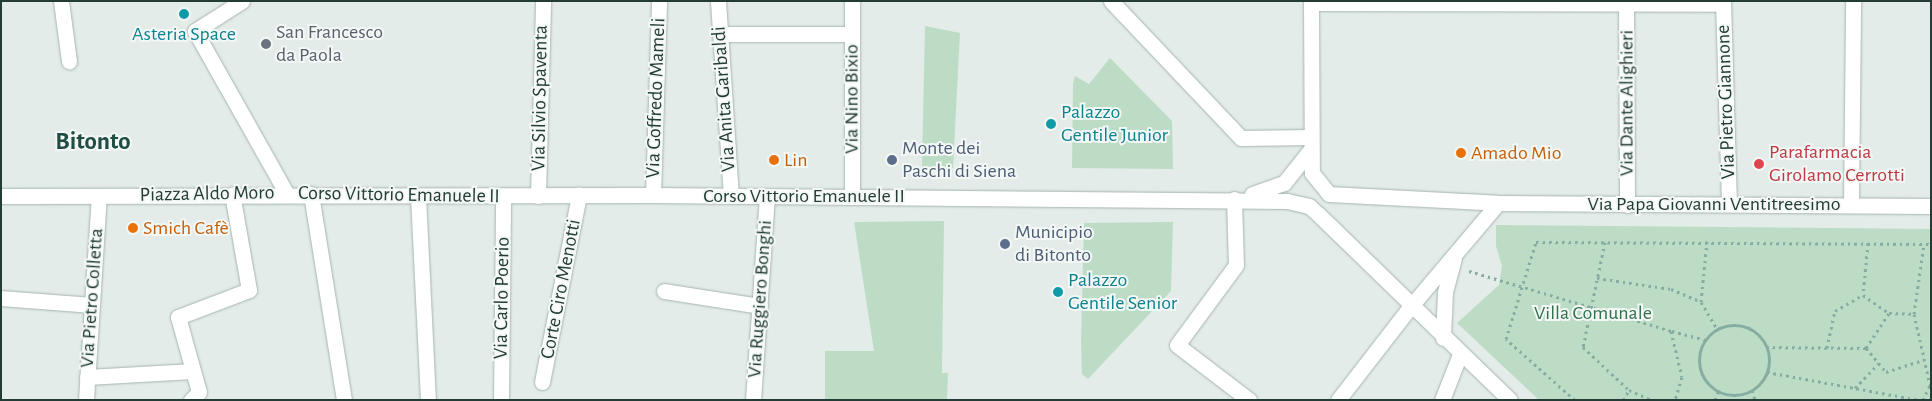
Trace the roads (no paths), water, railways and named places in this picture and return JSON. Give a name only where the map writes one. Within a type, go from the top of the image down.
[{"type":"street","points":[[61,1],[69,61]]},
{"type":"street","name":"Piazza Aldo Moro","points":[[1,196],[287,194],[195,31],[242,1]]},
{"type":"street","name":"Via Silvio Spaventa","points":[[538,196],[543,1]]},
{"type":"street","name":"Via Goffredo Mameli","points":[[653,195],[659,1]]},
{"type":"street","name":"Via Anita Garibaldi","points":[[718,1],[731,196]]},
{"type":"street","name":"Via Nino Bixio","points":[[852,1],[852,197]]},
{"type":"street","points":[[1111,1],[1242,138],[1311,143]]},
{"type":"street","points":[[1851,204],[1853,1]]},
{"type":"street","points":[[1249,400],[1177,345],[1236,266],[1234,199],[1284,183],[1311,143],[1311,2],[1723,3]]},
{"type":"street","name":"Via Dante Alighieri","points":[[1626,2],[1627,205]]},
{"type":"street","name":"Via Pietro Giannone","points":[[1723,3],[1728,203]]},
{"type":"street","points":[[720,34],[852,34]]},
{"type":"street","name":"Via Papa Giovanni Ventitreesimo","points":[[1311,143],[1312,173],[1321,189],[1338,196],[1498,203],[1627,205],[1728,203],[1931,206]]},
{"type":"street","points":[[191,400],[199,395],[180,314],[249,290],[232,194]]},
{"type":"street","name":"Corso Vittorio Emanuele II","points":[[287,194],[1234,199],[1299,203],[1318,214],[1443,338],[1510,400]]},
{"type":"street","points":[[311,194],[344,400]]},
{"type":"street","name":"Corte Ciro Menotti","points":[[542,382],[579,195]]},
{"type":"street","name":"Via Pietro Colletta","points":[[86,400],[99,196]]},
{"type":"street","points":[[418,196],[428,400]]},
{"type":"street","name":"Via Carlo Poerio","points":[[500,400],[503,196]]},
{"type":"street","name":"Via Ruggiero Bonghi","points":[[753,400],[767,197]]},
{"type":"street","points":[[1338,400],[1411,306],[1454,260],[1498,203]]},
{"type":"street","points":[[1443,338],[1445,292],[1454,260]]},
{"type":"street","points":[[664,291],[760,306]]},
{"type":"street","points":[[1,298],[92,305]]},
{"type":"street","points":[[1442,400],[1460,354]]},
{"type":"street","points":[[87,378],[193,371]]},
{"type":"place","name":"Asteria Space","points":[[184,14]]},
{"type":"place","name":"San Francesco da Paola","points":[[266,44]]},
{"type":"place","name":"Palazzo Gentile Junior","points":[[1051,124]]},
{"type":"place","name":"Amado Mio","points":[[1461,153]]},
{"type":"place","name":"Lin","points":[[774,160]]},
{"type":"place","name":"Monte dei Paschi di Siena","points":[[892,160]]},
{"type":"place","name":"Parafarmacia Girolamo Cerrotti","points":[[1759,164]]},
{"type":"place","name":"Smich Cafè","points":[[133,228]]},
{"type":"place","name":"Municipio di Bitonto","points":[[1005,244]]},
{"type":"place","name":"Palazzo Gentile Senior","points":[[1058,292]]},
{"type":"district","name":"Bitonto","points":[[93,142]]},
{"type":"park label","name":"Villa Comunale","points":[[1593,313]]}]
